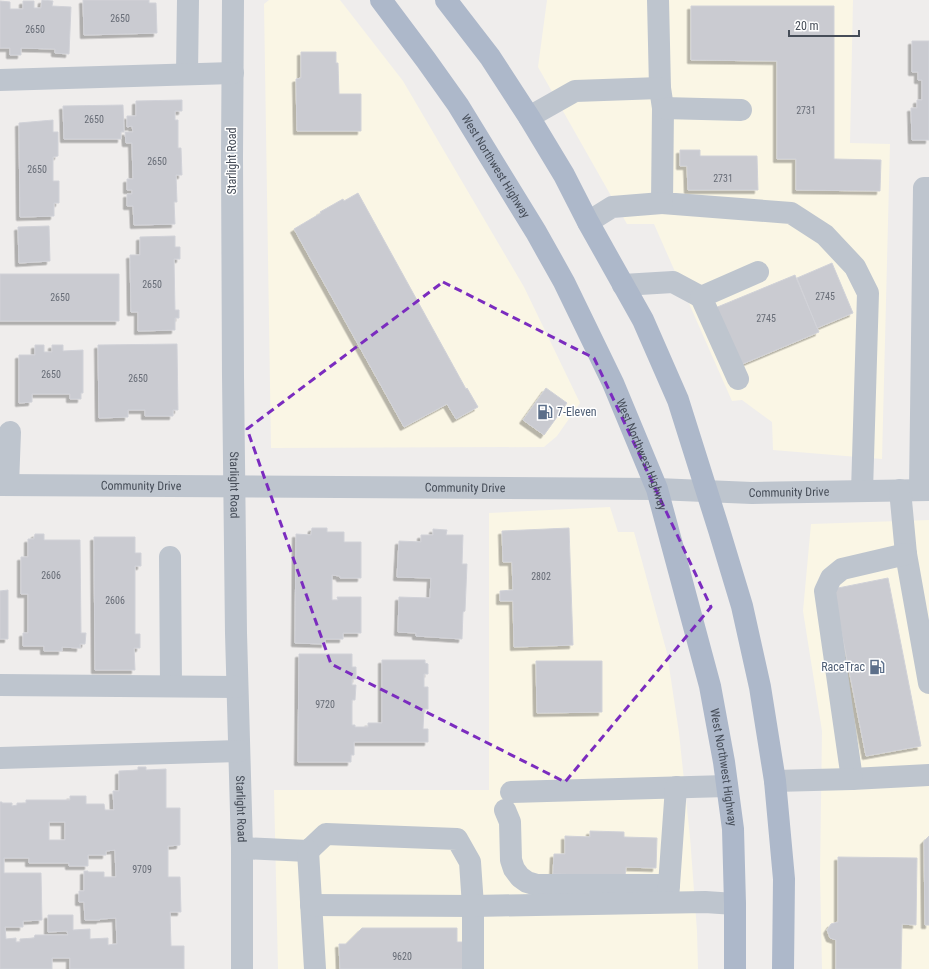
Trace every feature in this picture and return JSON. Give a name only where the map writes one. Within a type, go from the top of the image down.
[{"type":"main road","name":"West Northwest Highway","points":[[381,0],[458,105],[536,232],[567,289],[613,384],[657,490],[710,686],[724,762],[733,829],[735,969]]},
{"type":"main road","points":[[446,0],[490,57],[529,116],[564,175],[588,222],[643,320],[678,400],[742,606],[760,687],[775,781],[784,879],[783,969]]},
{"type":"street","points":[[187,74],[188,0]]},
{"type":"street","name":"Starlight Road","points":[[233,0],[232,376],[237,687],[242,848],[242,969]]},
{"type":"street","points":[[658,0],[662,203]]},
{"type":"street","points":[[0,80],[233,73]]},
{"type":"street","points":[[529,116],[575,91],[661,98],[741,110]]},
{"type":"street","points":[[927,188],[916,490],[906,554],[920,581],[929,683]]},
{"type":"street","points":[[588,222],[612,207],[662,203],[791,213],[825,235],[855,267],[868,293],[862,491]]},
{"type":"street","points":[[701,297],[758,272]]},
{"type":"street","points":[[623,284],[673,282],[701,297],[738,378]]},
{"type":"street","points":[[4,485],[10,432]]},
{"type":"street","name":"Community Drive","points":[[4,485],[657,490],[752,493],[916,490]]},
{"type":"street","points":[[852,779],[825,591],[831,578],[842,569],[906,554]]},
{"type":"street","points":[[170,558],[171,686]]},
{"type":"street","points":[[0,685],[237,687]]},
{"type":"street","points":[[0,758],[239,752]]},
{"type":"street","points":[[775,781],[929,775]]},
{"type":"street","points":[[727,786],[676,787],[508,801],[511,860],[514,869],[520,877],[528,882],[537,884],[668,894],[705,902],[735,904]]},
{"type":"street","points":[[668,894],[676,787]]},
{"type":"street","points":[[242,848],[308,851],[326,834],[457,839],[470,862],[473,906],[473,969]]},
{"type":"street","points":[[308,851],[315,969]]},
{"type":"street","points":[[311,905],[473,906],[668,894]]},
{"type":"highlighted area","points":[[443,282],[594,358],[711,607],[565,782],[331,664],[247,429]]},
{"type":"shaded area","points":[[269,0],[340,0],[403,81],[524,287],[580,403],[557,436],[544,447],[271,448],[264,4]]},
{"type":"shaded area","points":[[547,0],[853,0],[850,143],[890,144],[882,459],[773,450],[772,422],[742,400],[732,401],[654,224],[627,224],[538,67]]},
{"type":"shaded area","points":[[610,507],[618,532],[634,532],[667,653],[679,733],[690,837],[697,931],[698,969],[278,969],[274,790],[489,790],[489,513]]},
{"type":"shaded area","points":[[929,520],[929,969],[822,969],[820,875],[822,731],[803,611],[811,524]]},
{"type":"building","points":[[42,0],[53,1],[52,6],[71,7],[69,54],[55,53],[55,49],[21,48],[21,55],[10,55],[10,48],[0,48],[0,1],[10,2],[10,9],[23,9],[23,1],[34,1],[34,8],[41,8]]},
{"type":"building","points":[[83,0],[149,0],[149,3],[156,3],[157,33],[84,35]]},
{"type":"building","points":[[691,6],[834,6],[834,159],[881,160],[880,191],[796,190],[796,159],[777,159],[777,61],[691,60]]},
{"type":"building","points":[[912,41],[929,41],[929,140],[912,140],[911,108],[917,108],[917,100],[922,100],[922,80],[918,80],[918,72],[912,72]]},
{"type":"building","points":[[301,52],[336,52],[336,63],[338,63],[339,94],[361,94],[361,131],[297,131],[296,79],[301,78]]},
{"type":"building","points":[[182,100],[182,111],[175,111],[175,120],[178,120],[178,148],[181,148],[182,175],[176,175],[177,202],[174,202],[175,224],[134,225],[133,206],[127,206],[127,194],[132,194],[132,190],[127,190],[127,179],[133,179],[132,143],[126,143],[125,132],[133,132],[132,126],[127,127],[127,116],[136,116],[136,101]]},
{"type":"building","points":[[123,105],[124,132],[121,132],[121,139],[64,139],[63,106]]},
{"type":"building","points":[[53,120],[53,132],[58,132],[58,156],[53,157],[53,181],[59,181],[59,203],[54,203],[54,216],[20,217],[19,123]]},
{"type":"building","points":[[680,150],[700,150],[700,156],[757,156],[758,190],[688,190],[687,166],[680,166]]},
{"type":"building","points":[[358,193],[466,389],[467,388],[478,407],[456,419],[447,404],[404,427],[294,229],[343,199],[344,201]]},
{"type":"building","points":[[49,226],[50,261],[19,263],[18,227]]},
{"type":"building","points":[[175,236],[175,247],[180,247],[180,259],[174,259],[175,310],[179,310],[179,318],[175,318],[175,330],[138,331],[138,312],[131,312],[130,255],[140,255],[140,237]]},
{"type":"building","points":[[832,263],[853,313],[817,328],[797,278]]},
{"type":"building","points":[[0,274],[119,274],[119,321],[0,321]]},
{"type":"building","points":[[795,275],[819,332],[740,365],[715,308]]},
{"type":"building","points":[[177,344],[178,410],[173,410],[173,416],[145,416],[145,410],[128,410],[128,417],[99,418],[98,345]]},
{"type":"building","points":[[35,345],[44,345],[44,352],[52,352],[52,345],[63,345],[63,351],[83,350],[83,393],[81,393],[81,399],[70,399],[70,394],[32,394],[32,402],[19,403],[19,355],[35,355]]},
{"type":"building","name":"7-Eleven","points":[[546,388],[567,403],[544,435],[523,420]]},
{"type":"building","points":[[312,528],[327,528],[327,532],[344,532],[344,542],[361,542],[361,578],[340,578],[340,576],[332,575],[332,600],[338,600],[337,597],[361,597],[361,633],[343,633],[343,639],[325,639],[325,644],[295,643],[296,534],[311,535]]},
{"type":"building","points":[[569,528],[573,645],[514,647],[513,601],[500,601],[500,591],[513,590],[512,562],[503,562],[502,531]]},
{"type":"building","points":[[433,529],[447,530],[446,535],[463,535],[462,564],[467,564],[462,639],[416,636],[416,633],[398,632],[399,597],[430,598],[431,578],[397,577],[399,541],[421,542],[421,535],[433,535]]},
{"type":"building","points":[[35,534],[44,534],[44,540],[80,540],[81,633],[86,633],[85,644],[80,644],[80,648],[62,647],[62,651],[44,651],[44,646],[23,646],[23,633],[28,633],[28,594],[21,594],[21,557],[28,557],[28,539],[34,539]]},
{"type":"building","points":[[94,537],[135,537],[135,553],[141,553],[141,566],[135,566],[135,634],[140,634],[140,648],[134,648],[135,670],[95,670]]},
{"type":"building","name":"RaceTrac","points":[[888,578],[921,746],[866,756],[833,589]]},
{"type":"building","points":[[8,590],[8,639],[0,639],[0,591]]},
{"type":"building","points":[[299,654],[352,654],[352,667],[356,667],[356,679],[352,679],[352,685],[356,685],[355,700],[352,700],[352,725],[355,725],[355,727],[368,727],[368,723],[382,723],[382,660],[425,660],[425,663],[428,664],[428,674],[424,674],[424,687],[428,687],[428,709],[424,709],[423,729],[428,729],[428,742],[354,742],[354,755],[351,755],[351,762],[298,762]]},
{"type":"building","points":[[536,661],[602,661],[602,712],[537,713]]},
{"type":"building","points":[[138,767],[146,767],[146,770],[166,769],[166,808],[180,808],[180,845],[168,846],[168,877],[180,877],[181,912],[170,912],[171,946],[184,946],[184,969],[70,969],[70,958],[52,958],[52,969],[0,969],[0,802],[12,803],[12,806],[17,805],[17,803],[26,803],[26,800],[70,800],[70,796],[86,796],[86,804],[104,804],[105,810],[114,810],[113,791],[119,791],[119,771],[138,770]],"holes":[[[49,822],[65,822],[65,840],[49,840]],[[115,850],[116,877],[104,877],[104,872],[84,871],[84,891],[79,891],[79,902],[84,902],[85,920],[116,918],[117,944],[108,945],[108,938],[90,939],[90,929],[73,930],[73,915],[48,915],[48,932],[67,931],[68,935],[35,935],[34,938],[20,939],[20,942],[16,942],[16,938],[6,939],[5,927],[23,927],[23,921],[42,920],[41,873],[4,873],[4,858],[29,858],[29,863],[69,863],[69,866],[88,866],[88,855],[106,855],[106,851]]]},
{"type":"building","points":[[590,831],[624,832],[624,837],[657,838],[656,868],[626,867],[625,876],[553,874],[554,854],[565,854],[565,836],[590,837]]},
{"type":"building","points":[[929,836],[929,925],[925,925],[924,841]]},
{"type":"building","points":[[838,857],[917,858],[916,925],[902,924],[901,969],[836,969],[836,940],[830,938],[827,930],[831,924],[838,922]]},
{"type":"building","points":[[362,928],[457,928],[457,942],[463,942],[464,969],[340,969],[339,944],[346,944]]},
{"type":"place","name":"7-Eleven","points":[[545,412]]},
{"type":"place","name":"RaceTrac","points":[[877,667]]}]
